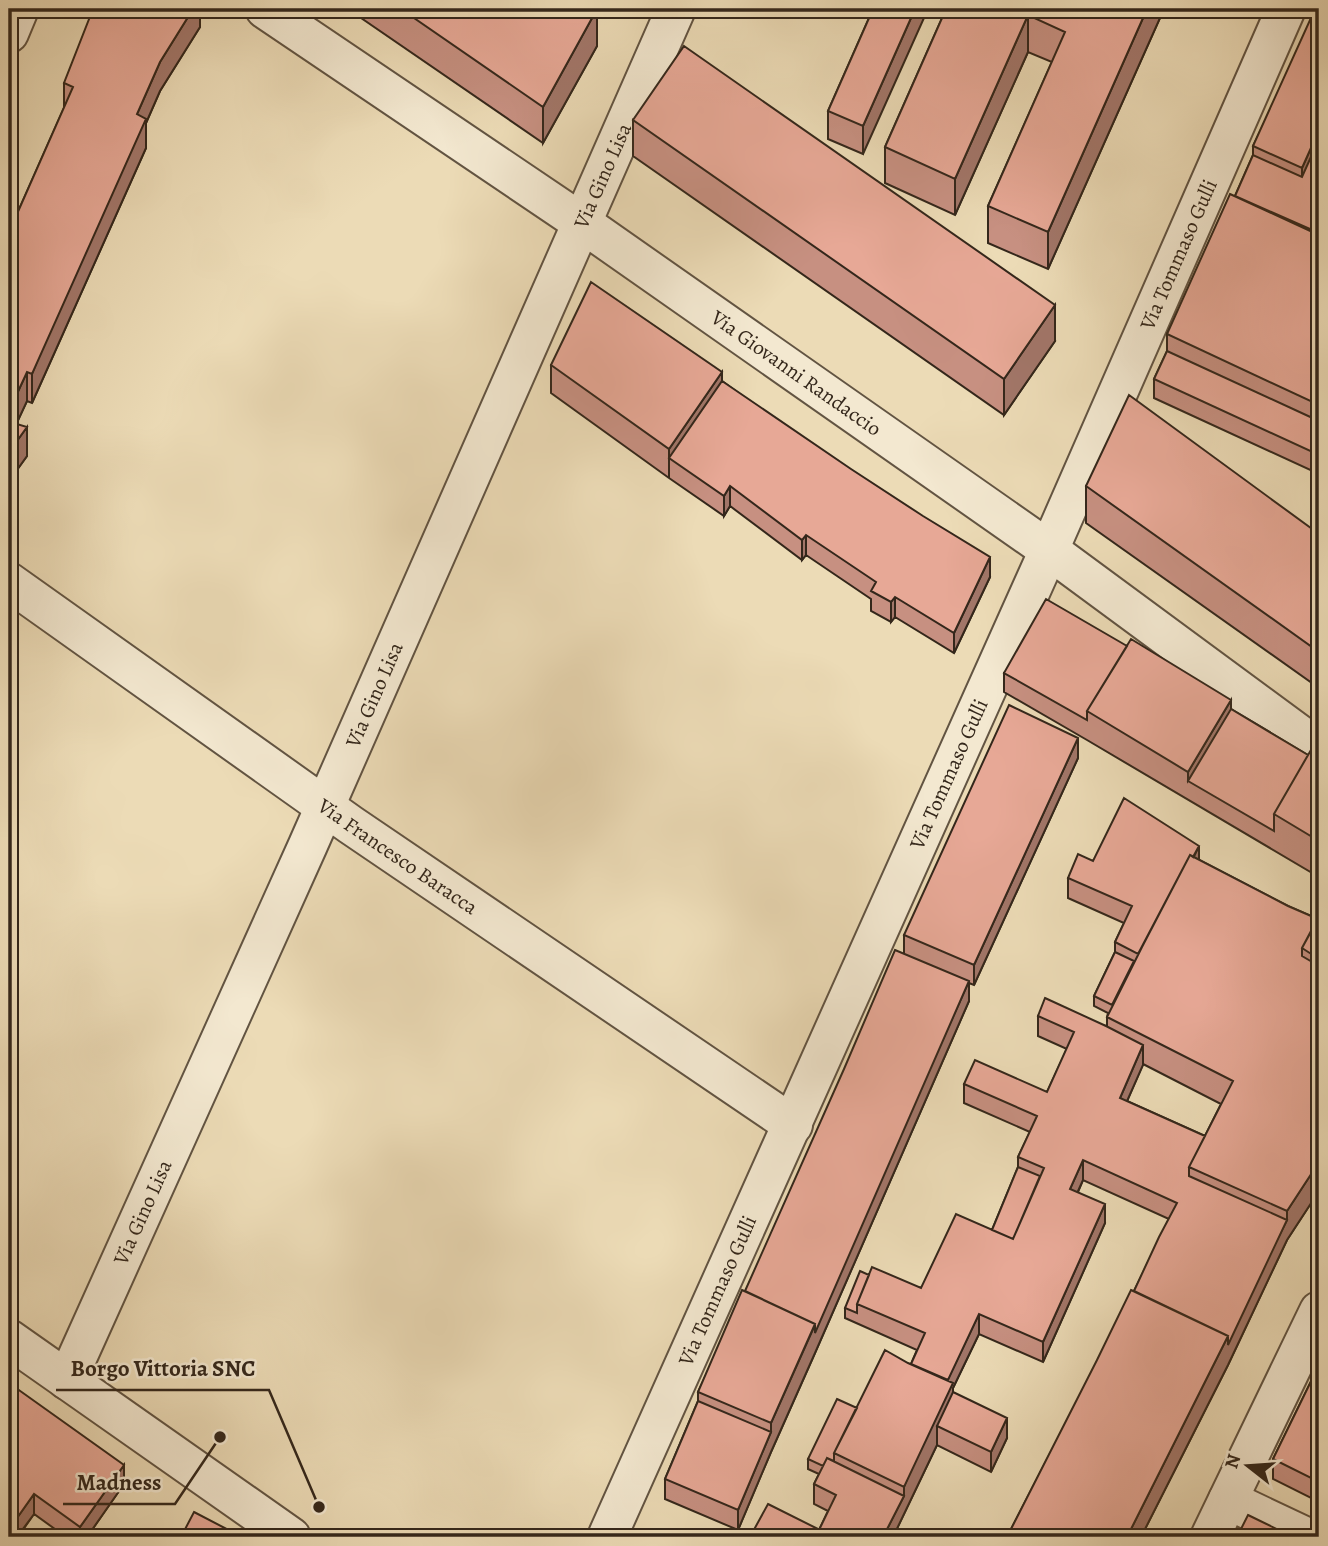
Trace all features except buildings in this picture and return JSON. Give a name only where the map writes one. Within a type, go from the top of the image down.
[{"type":"street","points":[[9,33],[19,9]]},
{"type":"street","name":"Via Giovanni Randaccio","points":[[265,9],[582,223],[1049,550],[1319,748]]},
{"type":"street","name":"Via Gino Lisa","points":[[67,1380],[325,807],[676,9]]},
{"type":"street","name":"Via Tommaso Gulli","points":[[607,1537],[1049,550],[1286,9]]},
{"type":"street","name":"Via Francesco Baracca","points":[[9,582],[325,807],[793,1125]]},
{"type":"street","points":[[1210,1537],[1319,1311]]},
{"type":"street","points":[[9,1339],[291,1537]]},
{"type":"street","points":[[1228,1500],[1306,1537]]},
{"type":"place","name":"Madness","points":[[220,1437]]},
{"type":"place","name":"Borgo Vittoria SNC","points":[[319,1507]]}]
